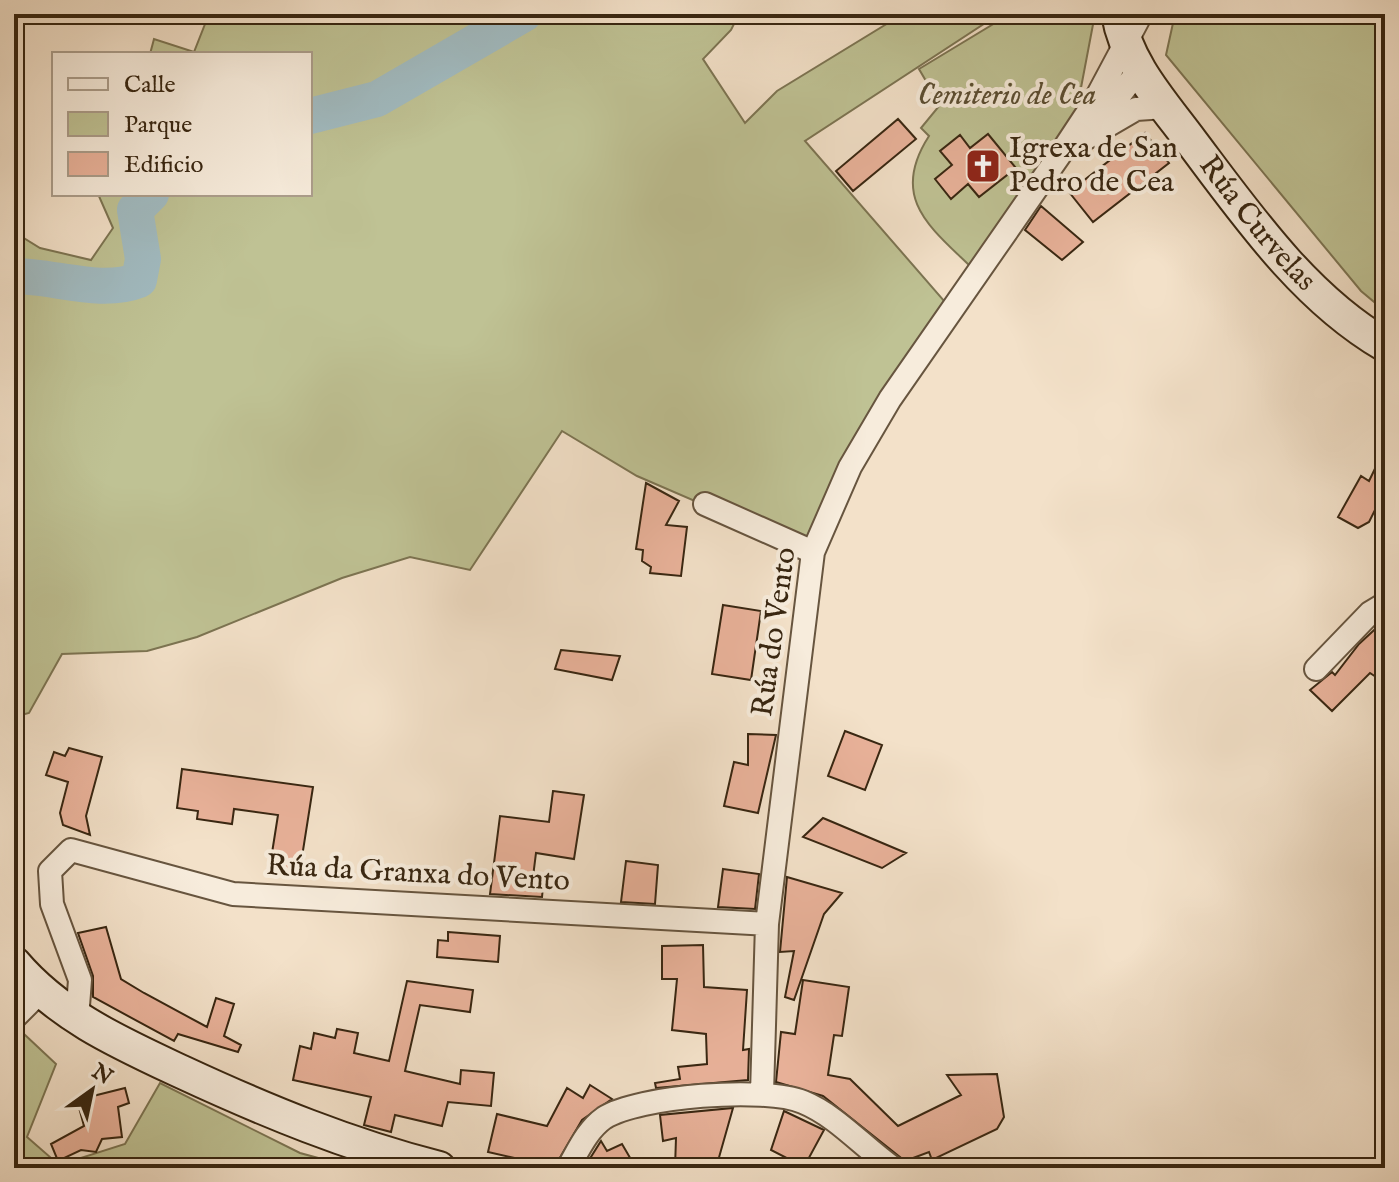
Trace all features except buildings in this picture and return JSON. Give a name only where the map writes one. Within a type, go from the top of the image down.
[{"type":"main road","name":"Rúa Curvelas","points":[[1128,42],[1165,107],[1279,252],[1322,297],[1385,345]]},
{"type":"main road","points":[[14,963],[39,993],[120,1043],[274,1114],[332,1137],[439,1168]]},
{"type":"street","points":[[1128,42],[1141,14]]},
{"type":"street","name":"Rúa do Vento","points":[[1089,135],[1128,42]]},
{"type":"street","name":"Rúa do Vento","points":[[762,1093],[767,924],[813,552],[850,467],[890,399],[1061,153],[1128,42]]},
{"type":"street","name":"Rúa do Vento","points":[[1061,153],[1136,109],[1165,107]]},
{"type":"street","points":[[705,504],[813,552]]},
{"type":"street","points":[[1316,669],[1370,613],[1385,604]]},
{"type":"street","name":"Rúa da Granxa do Vento","points":[[77,1019],[80,980],[52,904],[50,871],[71,850],[233,894],[767,924]]},
{"type":"street","points":[[14,1018],[39,993]]},
{"type":"street","points":[[568,1168],[589,1132],[603,1119],[624,1109],[720,1095],[762,1093],[803,1102],[837,1123],[868,1161],[893,1168]]},
{"type":"green space","points":[[209,14],[739,14],[731,30],[703,59],[745,123],[777,91],[903,14],[999,14],[805,141],[952,310],[813,552],[637,476],[562,431],[470,570],[410,557],[342,578],[197,637],[147,651],[62,654],[29,713],[14,717],[14,232],[40,248],[91,260],[113,228],[99,196],[312,196],[312,52],[194,52]]},
{"type":"green space","name":"Cemiterio de Cea","points":[[1010,14],[1095,14],[1076,114],[972,268],[929,225],[914,194],[913,177],[929,136],[921,128],[940,105],[919,69]]},
{"type":"green space","points":[[1175,14],[1385,14],[1385,311],[1361,291],[1166,55]]},
{"type":"green space","points":[[154,39],[194,52],[151,52]]},
{"type":"green space","points":[[24,1034],[56,1064],[27,1137],[59,1165],[125,1144],[160,1083],[300,1153],[355,1168],[14,1168],[14,1038]]},
{"type":"waterway","points":[[312,115],[377,99],[524,14]]},
{"type":"waterway","points":[[14,276],[109,286],[139,280],[143,259],[135,210],[149,196]]},
{"type":"place","name":"Igrexa de San Pedro de Cea","points":[[983,166]]}]
